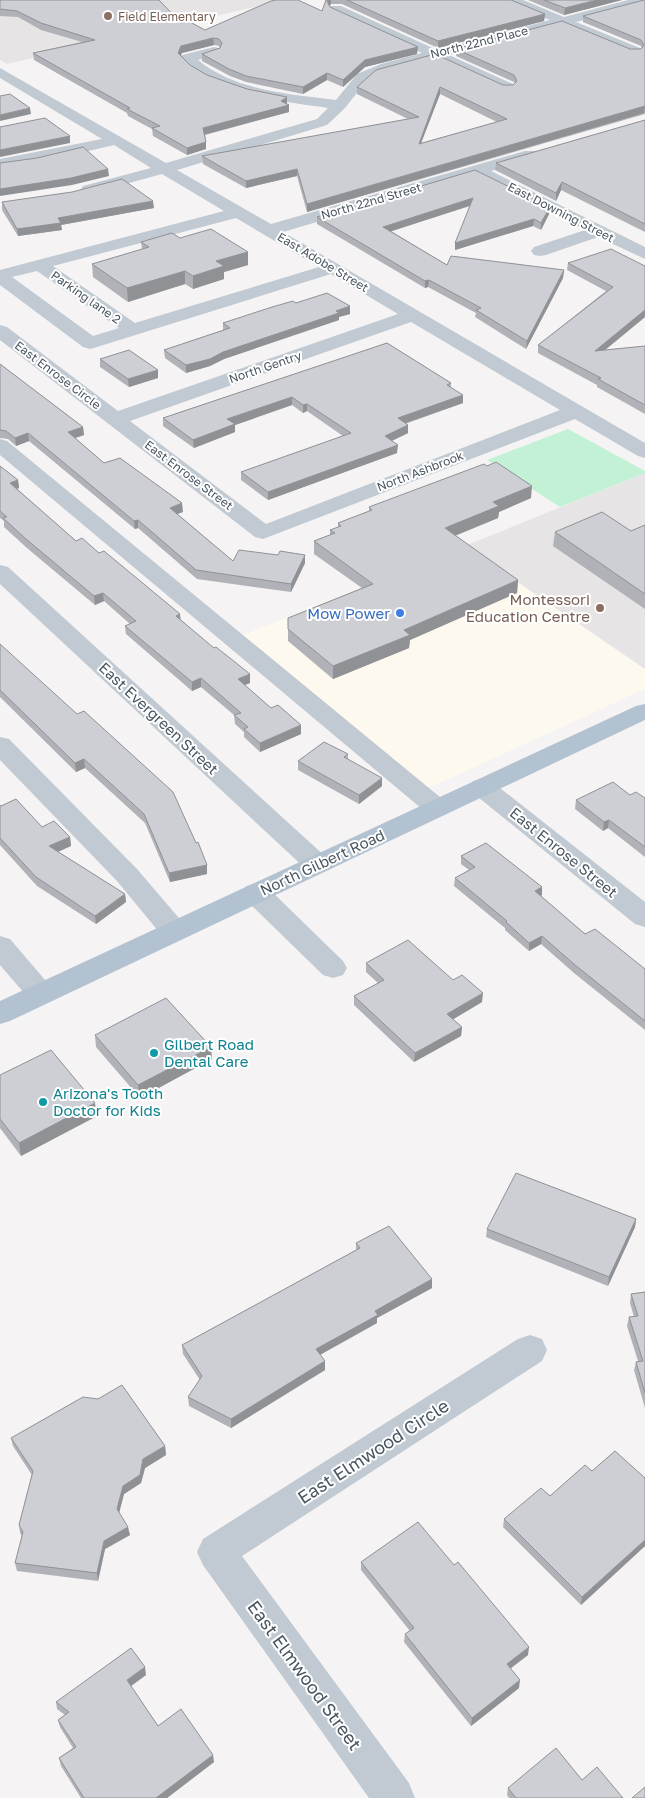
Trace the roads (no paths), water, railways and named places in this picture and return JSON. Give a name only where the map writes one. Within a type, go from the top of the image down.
[{"type":"main road","name":"North Gilbert Road","points":[[0,1013],[645,711]]},
{"type":"street","points":[[512,0],[635,51]]},
{"type":"street","name":"North 22nd Place","points":[[72,192],[165,168],[322,122],[341,111],[362,77],[370,72],[644,0]]},
{"type":"street","points":[[336,9],[508,87]]},
{"type":"street","points":[[214,50],[187,58],[194,65],[210,74],[235,85],[341,111]]},
{"type":"street","name":"East Adobe Street","points":[[0,72],[71,112],[645,452]]},
{"type":"street","points":[[9,91],[26,87]]},
{"type":"street","points":[[45,118],[71,112]]},
{"type":"street","points":[[0,164],[37,158],[117,140]]},
{"type":"street","name":"North 22nd Street","points":[[270,230],[542,150]]},
{"type":"street","name":"East Downing Street","points":[[477,170],[645,254]]},
{"type":"street","points":[[0,258],[220,200]]},
{"type":"street","points":[[0,276],[240,212]]},
{"type":"street","points":[[540,251],[600,231]]},
{"type":"street","name":"Parking lane 2","points":[[40,265],[133,330]]},
{"type":"street","points":[[0,276],[90,343],[334,268]]},
{"type":"street","name":"North Gentry","points":[[115,419],[414,315]]},
{"type":"street","name":"East Enrose Circle","points":[[0,331],[115,419]]},
{"type":"street","name":"North Ashbrook","points":[[262,532],[577,411]]},
{"type":"street","name":"East Enrose Street","points":[[115,419],[262,532]]},
{"type":"street","points":[[0,445],[437,808]]},
{"type":"street","name":"East Evergreen Street","points":[[0,572],[317,864]]},
{"type":"street","points":[[0,745],[127,875],[174,931]]},
{"type":"street","name":"East Enrose Street","points":[[482,787],[645,918]]},
{"type":"street","points":[[256,893],[333,968]]},
{"type":"street","points":[[0,946],[41,994]]},
{"type":"street","name":"East Elmwood Circle","points":[[216,1552],[530,1350]]},
{"type":"street","name":"East Elmwood Street","points":[[216,1552],[394,1798]]},
{"type":"place","name":"Field Elementary","points":[[108,16]]},
{"type":"place","name":"Montessori Education Centre","points":[[600,608]]},
{"type":"place","name":"Mow Power","points":[[400,613]]},
{"type":"place","name":"Gilbert Road Dental Care","points":[[154,1053]]},
{"type":"place","name":"Arizona's Tooth Doctor for Kids","points":[[43,1102]]}]
